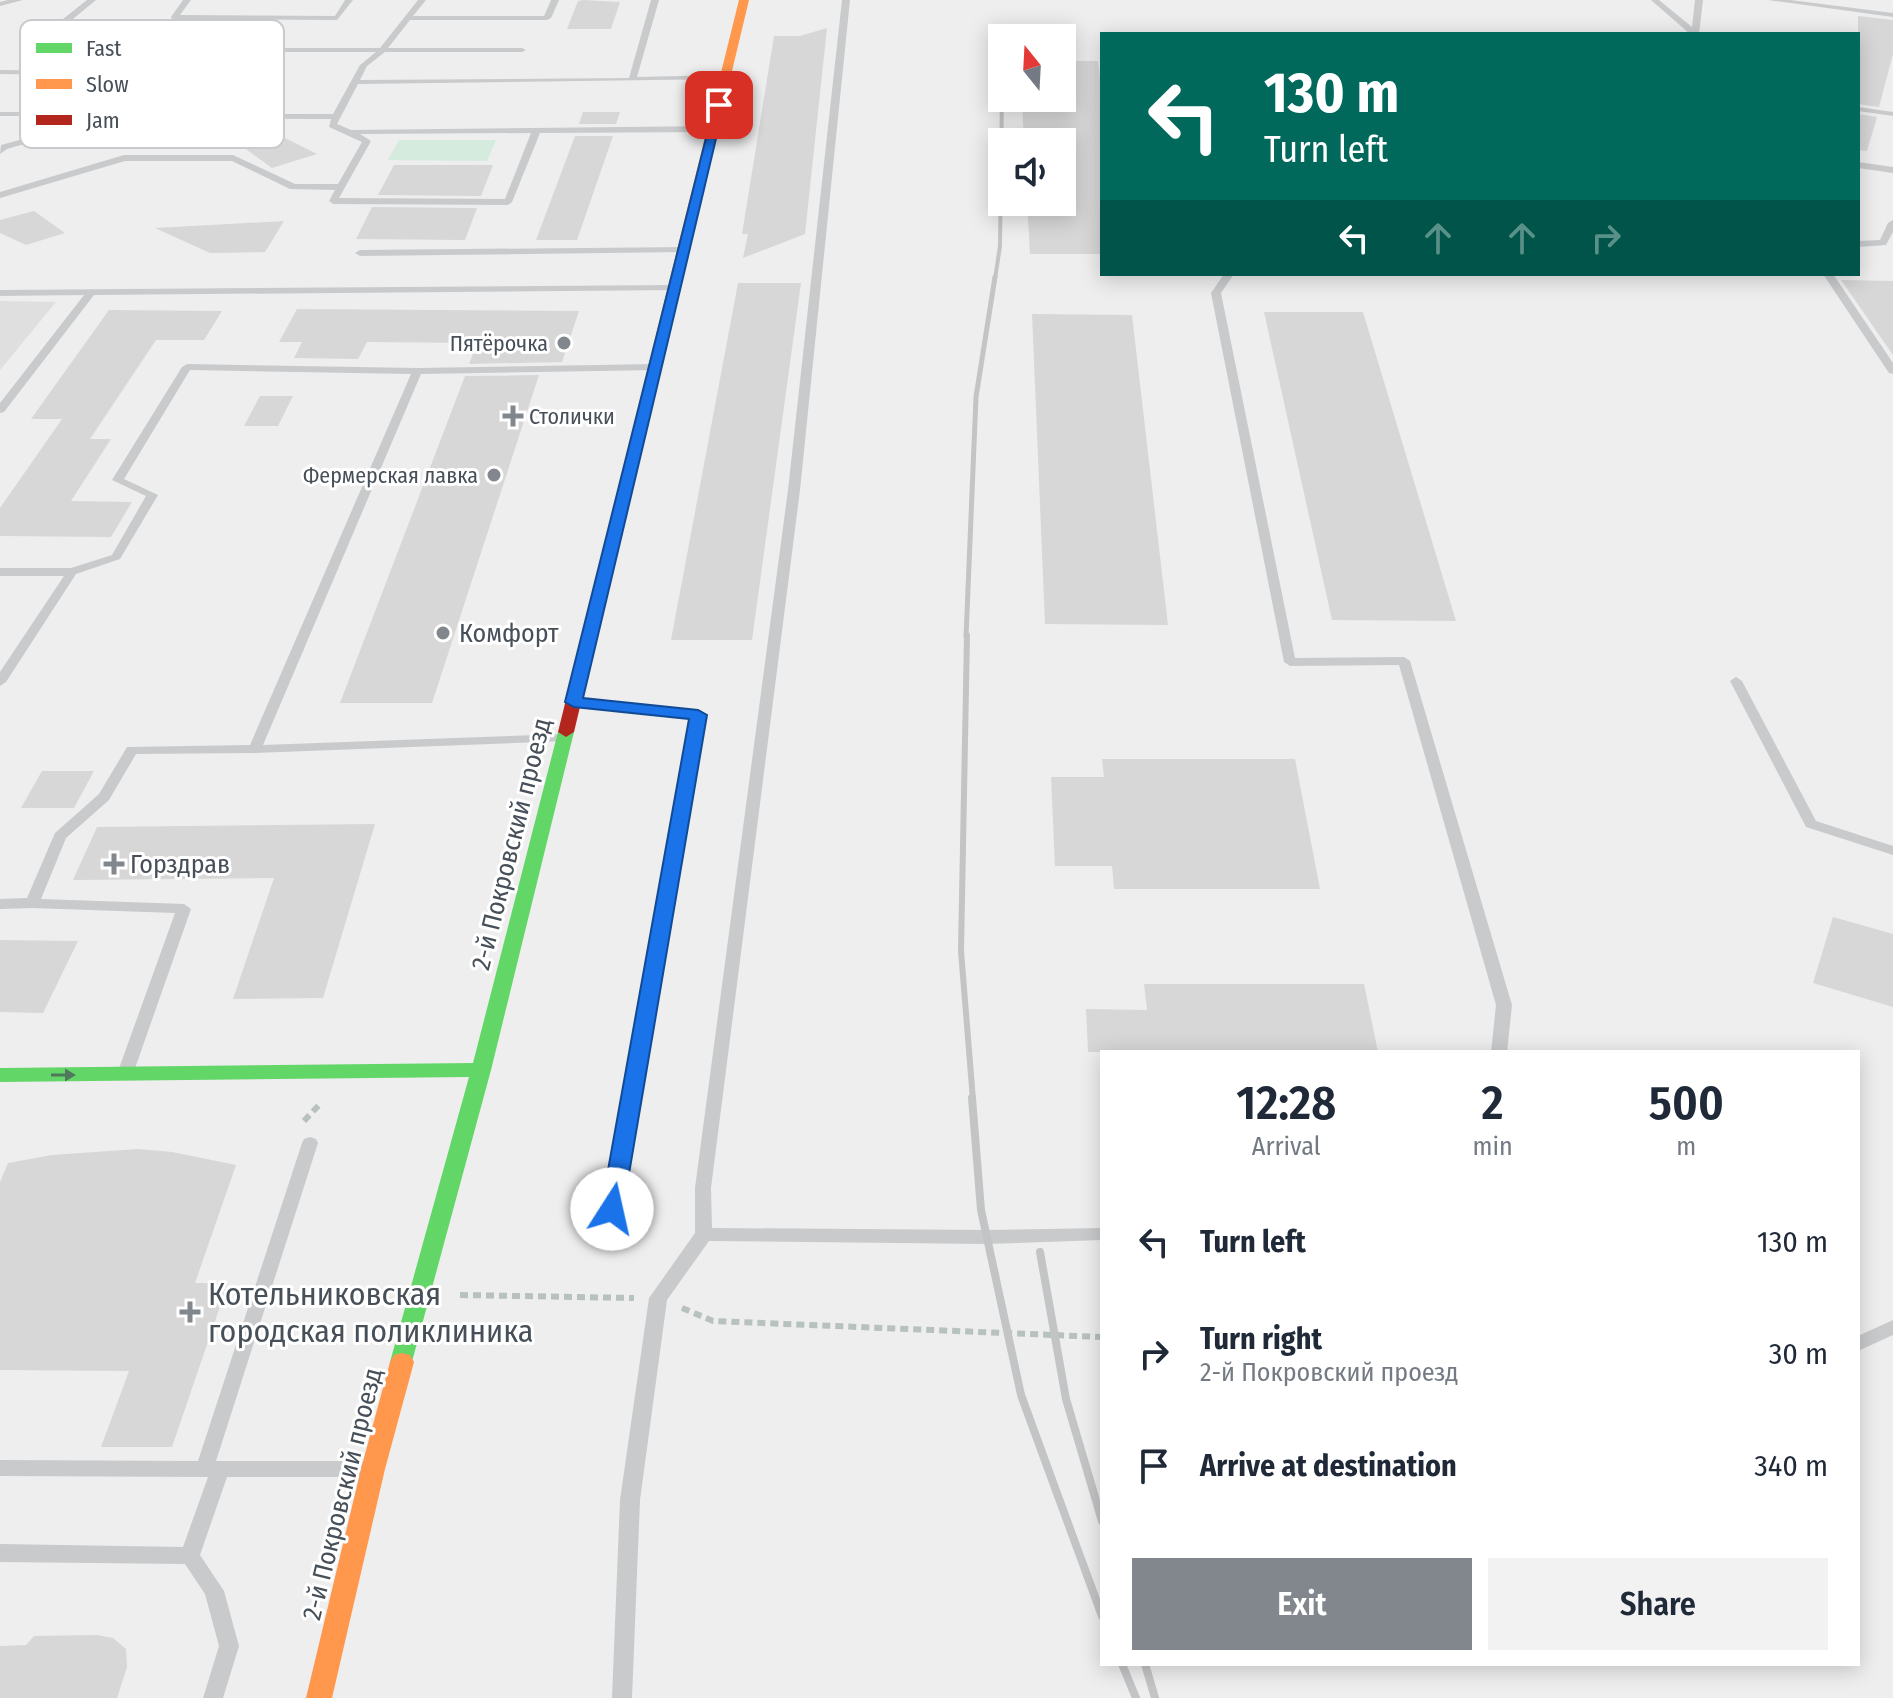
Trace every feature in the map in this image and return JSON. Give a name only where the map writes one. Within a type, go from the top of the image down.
[{"type":"street","name":"2-й Покровский проезд","points":[[319,1698],[373,1469],[481,1070],[574,702],[744,0]]},
{"type":"street","points":[[0,1075],[481,1070]]},
{"type":"lane","points":[[0,4],[19,0]]},
{"type":"lane","points":[[67,20],[92,0]]},
{"type":"lane","points":[[187,0],[175,17],[337,18],[349,0]]},
{"type":"lane","points":[[422,0],[381,52],[364,65],[332,125],[367,141],[333,201],[508,202],[536,132]]},
{"type":"lane","points":[[410,18],[547,18],[555,0]]},
{"type":"lane","points":[[632,80],[655,0]]},
{"type":"lane","points":[[622,1698],[630,1500],[658,1298],[704,1234],[703,1188],[794,490],[846,0]]},
{"type":"lane","points":[[1655,0],[1693,32]]},
{"type":"lane","points":[[1695,32],[1699,0]]},
{"type":"lane","points":[[1772,0],[1893,15]]},
{"type":"lane","points":[[284,51],[522,50]]},
{"type":"lane","points":[[0,72],[20,72]]},
{"type":"lane","points":[[355,82],[725,77]]},
{"type":"lane","points":[[1860,109],[1893,114]]},
{"type":"lane","points":[[284,117],[336,117]]},
{"type":"lane","points":[[348,132],[713,129]]},
{"type":"lane","points":[[0,151],[20,143]]},
{"type":"lane","points":[[0,195],[124,158],[233,158],[293,187],[341,187]]},
{"type":"lane","points":[[1860,165],[1893,170]]},
{"type":"lane","points":[[1860,244],[1883,243],[1893,223]]},
{"type":"lane","points":[[360,253],[684,249]]},
{"type":"lane","points":[[1228,276],[1216,293],[1290,662],[1404,661],[1504,1005],[1499,1050]]},
{"type":"lane","points":[[1829,276],[1893,371]]},
{"type":"lane","points":[[0,293],[675,288]]},
{"type":"lane","points":[[0,410],[5,397],[91,293]]},
{"type":"lane","points":[[0,572],[72,572],[116,557],[152,495],[118,480],[187,367],[417,371],[656,367]]},
{"type":"lane","points":[[255,749],[417,371]]},
{"type":"lane","points":[[0,682],[72,572]]},
{"type":"lane","points":[[1736,681],[1811,824],[1893,851]]},
{"type":"lane","points":[[574,702],[698,715],[612,1209]]},
{"type":"lane","points":[[32,903],[60,836],[104,797],[132,750],[255,749],[564,738]]},
{"type":"lane","points":[[0,904],[184,909],[125,1074]]},
{"type":"lane","points":[[213,1698],[229,1646],[214,1591],[190,1556],[211,1470],[310,1143]]},
{"type":"lane","points":[[704,1234],[987,1237],[1100,1234]]},
{"type":"lane","points":[[1860,1343],[1893,1327]]},
{"type":"lane","points":[[0,1468],[373,1469]]},
{"type":"lane","points":[[0,1553],[190,1556]]},
{"type":"path","points":[[301,1125],[327,1097]]},
{"type":"path","points":[[451,1294],[658,1298],[713,1321],[1100,1337]]},
{"type":"shaded area","points":[[0,301],[56,302],[0,370]]},
{"type":"green space","points":[[399,140],[496,140],[487,161],[388,160]]},
{"type":"building","points":[[578,1],[620,2],[611,29],[567,29]]},
{"type":"building","points":[[1858,16],[1893,20],[1893,54],[1879,107],[1860,104]]},
{"type":"building","points":[[827,28],[805,234],[743,258],[748,234],[742,234],[774,36],[800,36]]},
{"type":"building","points":[[1076,61],[1098,61],[1100,254],[1030,254],[1028,216],[1076,216],[1076,128],[1023,128],[1023,112],[1076,112]]},
{"type":"building","points":[[583,112],[620,112],[616,124],[579,124]]},
{"type":"building","points":[[1860,114],[1877,117],[1867,151],[1860,150]]},
{"type":"building","points":[[575,136],[613,136],[577,240],[536,240]]},
{"type":"building","points":[[284,138],[317,154],[272,168],[244,148],[284,148]]},
{"type":"building","points":[[394,165],[493,165],[481,196],[378,195]]},
{"type":"building","points":[[372,207],[477,208],[465,240],[356,239]]},
{"type":"building","points":[[34,211],[65,233],[26,245],[0,233],[0,220]]},
{"type":"building","points":[[284,221],[265,252],[210,253],[155,228]]},
{"type":"building","points":[[1841,280],[1893,281],[1893,355]]},
{"type":"building","points":[[738,283],[801,283],[752,640],[671,640]]},
{"type":"building","points":[[297,309],[579,311],[562,362],[469,364],[477,343],[367,342],[358,359],[294,358],[302,342],[279,342]]},
{"type":"building","points":[[109,310],[222,311],[204,340],[156,340],[90,439],[111,439],[71,501],[132,502],[111,537],[0,536],[0,508],[62,419],[31,419]]},
{"type":"building","points":[[1264,312],[1363,312],[1456,621],[1332,620]]},
{"type":"building","points":[[1032,314],[1132,315],[1168,625],[1045,624]]},
{"type":"building","points":[[539,375],[432,703],[340,703],[465,376]]},
{"type":"building","points":[[260,396],[293,396],[278,426],[244,426]]},
{"type":"building","points":[[1102,759],[1295,759],[1320,889],[1114,889],[1112,866],[1055,866],[1051,777],[1104,777]]},
{"type":"building","points":[[42,771],[94,771],[74,808],[21,808]]},
{"type":"building","points":[[375,824],[323,998],[233,999],[274,878],[73,880],[97,827]]},
{"type":"building","points":[[1833,917],[1893,934],[1893,1007],[1813,983]]},
{"type":"building","points":[[0,940],[78,941],[43,1013],[0,1012]]},
{"type":"building","points":[[1144,984],[1364,984],[1378,1050],[1088,1052],[1086,1009],[1147,1010]]},
{"type":"building","points":[[138,1149],[172,1152],[236,1165],[195,1283],[228,1283],[172,1447],[101,1447],[129,1371],[0,1370],[0,1182],[8,1163],[52,1155]]},
{"type":"building","points":[[97,1635],[113,1638],[126,1649],[127,1667],[117,1698],[0,1698],[0,1646],[26,1645],[34,1636]]},
{"type":"railway","points":[[995,279],[1000,246],[1002,112]]},
{"type":"railway","points":[[966,637],[976,397],[995,277]]},
{"type":"railway","points":[[967,635],[961,951],[973,1100]]},
{"type":"railway","points":[[972,1098],[981,1210],[1021,1395],[1100,1611]]},
{"type":"railway","points":[[1040,1252],[1066,1399],[1100,1514]]},
{"type":"railway","points":[[1123,1666],[1136,1698]]},
{"type":"railway","points":[[1146,1666],[1155,1698]]},
{"type":"traffic: fast","points":[[402,1362],[481,1070],[566,732]]},
{"type":"traffic: fast","points":[[0,1075],[481,1070]]},
{"type":"traffic: slow","points":[[629,472],[744,0]]},
{"type":"traffic: slow","points":[[319,1698],[373,1469],[402,1362]]},
{"type":"traffic: jam","points":[[566,732],[629,472]]},
{"type":"place","name":"Пятёрочка","points":[[564,343]]},
{"type":"place","name":"Столички","points":[[513,416]]},
{"type":"place","name":"Фермерская лавка","points":[[494,475]]},
{"type":"place","name":"Комфорт","points":[[443,633]]},
{"type":"place","name":"Горздрав","points":[[114,864]]},
{"type":"place","name":"Котельниковская городская поликлиника","points":[[190,1312]]},
{"type":"route","points":[[612,1209],[698,715],[574,702],[719,105]]}]
